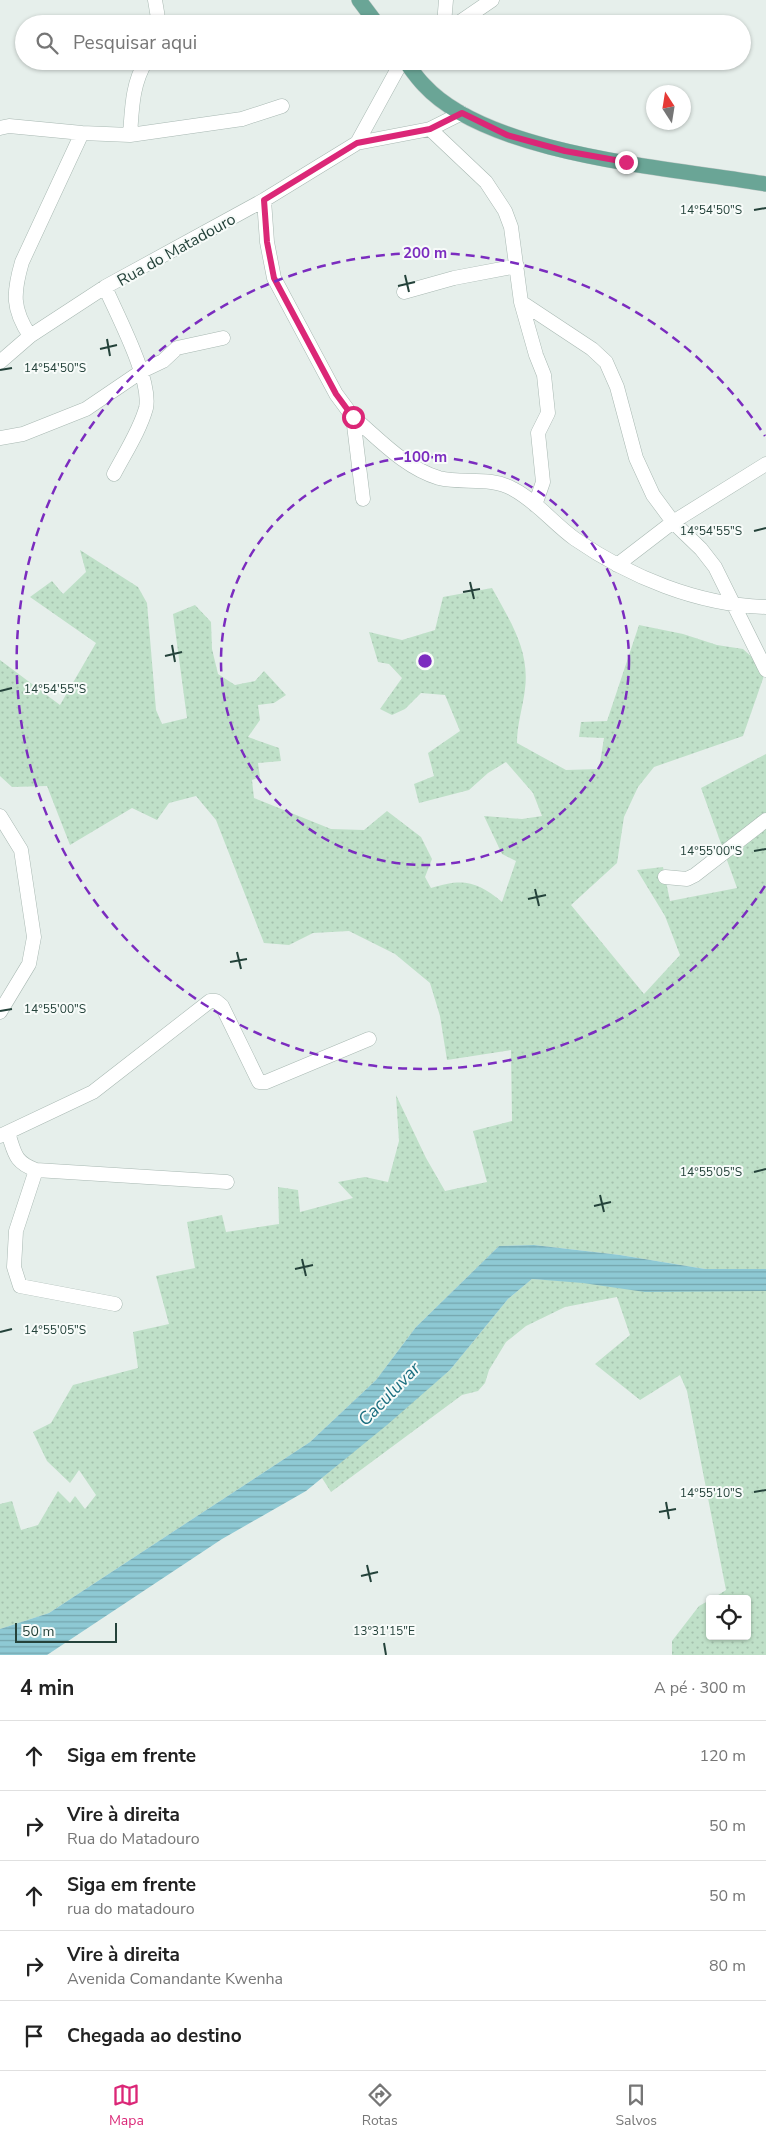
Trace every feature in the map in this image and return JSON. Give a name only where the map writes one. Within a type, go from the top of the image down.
[{"type":"main road","points":[[359,0],[370,15]]},
{"type":"main road","points":[[411,70],[424,86],[462,113],[507,135],[565,151],[766,184]]},
{"type":"street","points":[[155,0],[158,15]]},
{"type":"street","points":[[445,15],[446,0]]},
{"type":"street","points":[[470,15],[492,0]]},
{"type":"street","points":[[130,135],[132,98],[141,70]]},
{"type":"street","points":[[357,143],[399,70]]},
{"type":"street","points":[[0,128],[8,126],[82,133],[130,135],[242,119],[282,106]]},
{"type":"street","points":[[357,143],[430,129],[462,113]]},
{"type":"street","points":[[430,129],[486,182],[505,211],[511,227],[521,302],[536,355],[544,375],[548,412],[538,433],[543,482],[535,505]]},
{"type":"street","points":[[30,336],[17,312],[16,282],[22,262],[82,133]]},
{"type":"street","name":"Rua do Matadouro","points":[[0,362],[30,336],[105,288],[264,200],[357,143]]},
{"type":"street","points":[[264,200],[267,242],[274,278],[336,394],[353,417],[415,469],[440,478],[498,483],[514,489],[576,540],[618,565],[681,592],[760,607],[766,616]]},
{"type":"street","points":[[404,292],[454,278],[517,266]]},
{"type":"street","points":[[105,288],[142,371],[146,407],[114,474]]},
{"type":"street","points":[[521,302],[584,344],[606,362],[617,387],[636,458],[652,495],[673,522],[701,549],[715,566],[766,670]]},
{"type":"street","points":[[0,438],[31,431],[86,409],[142,371],[163,361],[178,348],[223,338]]},
{"type":"street","points":[[353,417],[363,499]]},
{"type":"street","points":[[618,565],[673,522],[766,464]]},
{"type":"street","points":[[0,816],[21,850],[34,938],[29,964],[0,1012]]},
{"type":"street","points":[[665,877],[687,879],[695,875],[766,820]]},
{"type":"street","points":[[227,1182],[36,1170],[24,1166],[16,1159],[4,1134],[93,1092],[210,1001],[216,1001],[222,1006],[259,1082],[266,1082],[369,1039]]},
{"type":"street","points":[[36,1170],[16,1231],[14,1267],[20,1286],[115,1304]]},
{"type":"green space","points":[[80,550],[138,587],[147,603],[156,710],[162,724],[187,718],[173,614],[195,605],[211,622],[212,649],[218,674],[235,685],[255,681],[264,671],[286,695],[274,703],[258,705],[260,720],[248,737],[279,748],[281,761],[258,763],[260,777],[252,780],[254,798],[331,829],[364,830],[387,811],[421,837],[432,859],[425,877],[431,888],[452,883],[469,883],[485,890],[502,902],[516,861],[502,854],[484,816],[522,819],[542,816],[533,793],[506,762],[488,773],[469,790],[419,803],[414,784],[434,776],[428,753],[460,731],[445,695],[421,693],[405,709],[392,715],[380,709],[402,678],[389,664],[378,662],[369,632],[402,640],[435,630],[443,597],[492,588],[517,636],[524,661],[525,689],[517,743],[566,770],[599,769],[604,738],[579,737],[581,722],[607,721],[639,625],[683,634],[717,645],[743,649],[766,670],[743,736],[654,767],[638,787],[624,817],[617,863],[571,905],[644,994],[680,955],[665,916],[637,870],[663,867],[670,901],[737,888],[701,788],[766,754],[766,1269],[705,1269],[620,1255],[534,1245],[499,1246],[416,1327],[376,1380],[310,1442],[49,1613],[0,1629],[0,1504],[12,1501],[21,1530],[38,1525],[58,1491],[70,1503],[75,1496],[85,1509],[96,1495],[79,1470],[70,1483],[47,1461],[33,1432],[51,1423],[73,1385],[138,1368],[133,1332],[169,1324],[156,1276],[195,1268],[187,1222],[222,1215],[226,1232],[279,1224],[278,1187],[298,1190],[300,1212],[353,1198],[338,1182],[365,1177],[388,1182],[399,1141],[396,1095],[426,1158],[445,1191],[487,1182],[473,1131],[512,1121],[511,1050],[447,1060],[440,1016],[430,983],[395,954],[349,931],[313,933],[289,945],[264,943],[216,820],[196,796],[169,803],[157,820],[132,808],[70,845],[47,786],[12,787],[0,776],[0,660],[60,705],[96,643],[30,597],[52,581],[63,594],[86,572]]},
{"type":"green space","points":[[532,1279],[766,1291],[766,1655],[672,1655],[672,1641],[699,1606],[706,1602],[706,1640],[751,1640],[751,1595],[718,1595],[726,1590],[687,1391],[680,1375],[640,1400],[595,1364],[630,1335],[617,1297],[565,1307],[526,1326],[506,1342],[489,1370],[485,1383],[478,1391],[462,1395],[331,1492],[322,1478],[450,1370],[508,1299]]},
{"type":"water","name":"Caculuvar","points":[[534,1245],[620,1255],[705,1269],[766,1269],[766,1291],[645,1292],[583,1283],[532,1279],[508,1299],[450,1370],[387,1425],[306,1491],[222,1539],[47,1655],[0,1655],[0,1629],[49,1613],[310,1442],[376,1380],[416,1327],[499,1246]]},
{"type":"route","points":[[353,417],[336,394],[274,278],[267,242],[264,200],[357,143],[430,129],[462,113],[507,135],[565,151],[626,162]]}]
